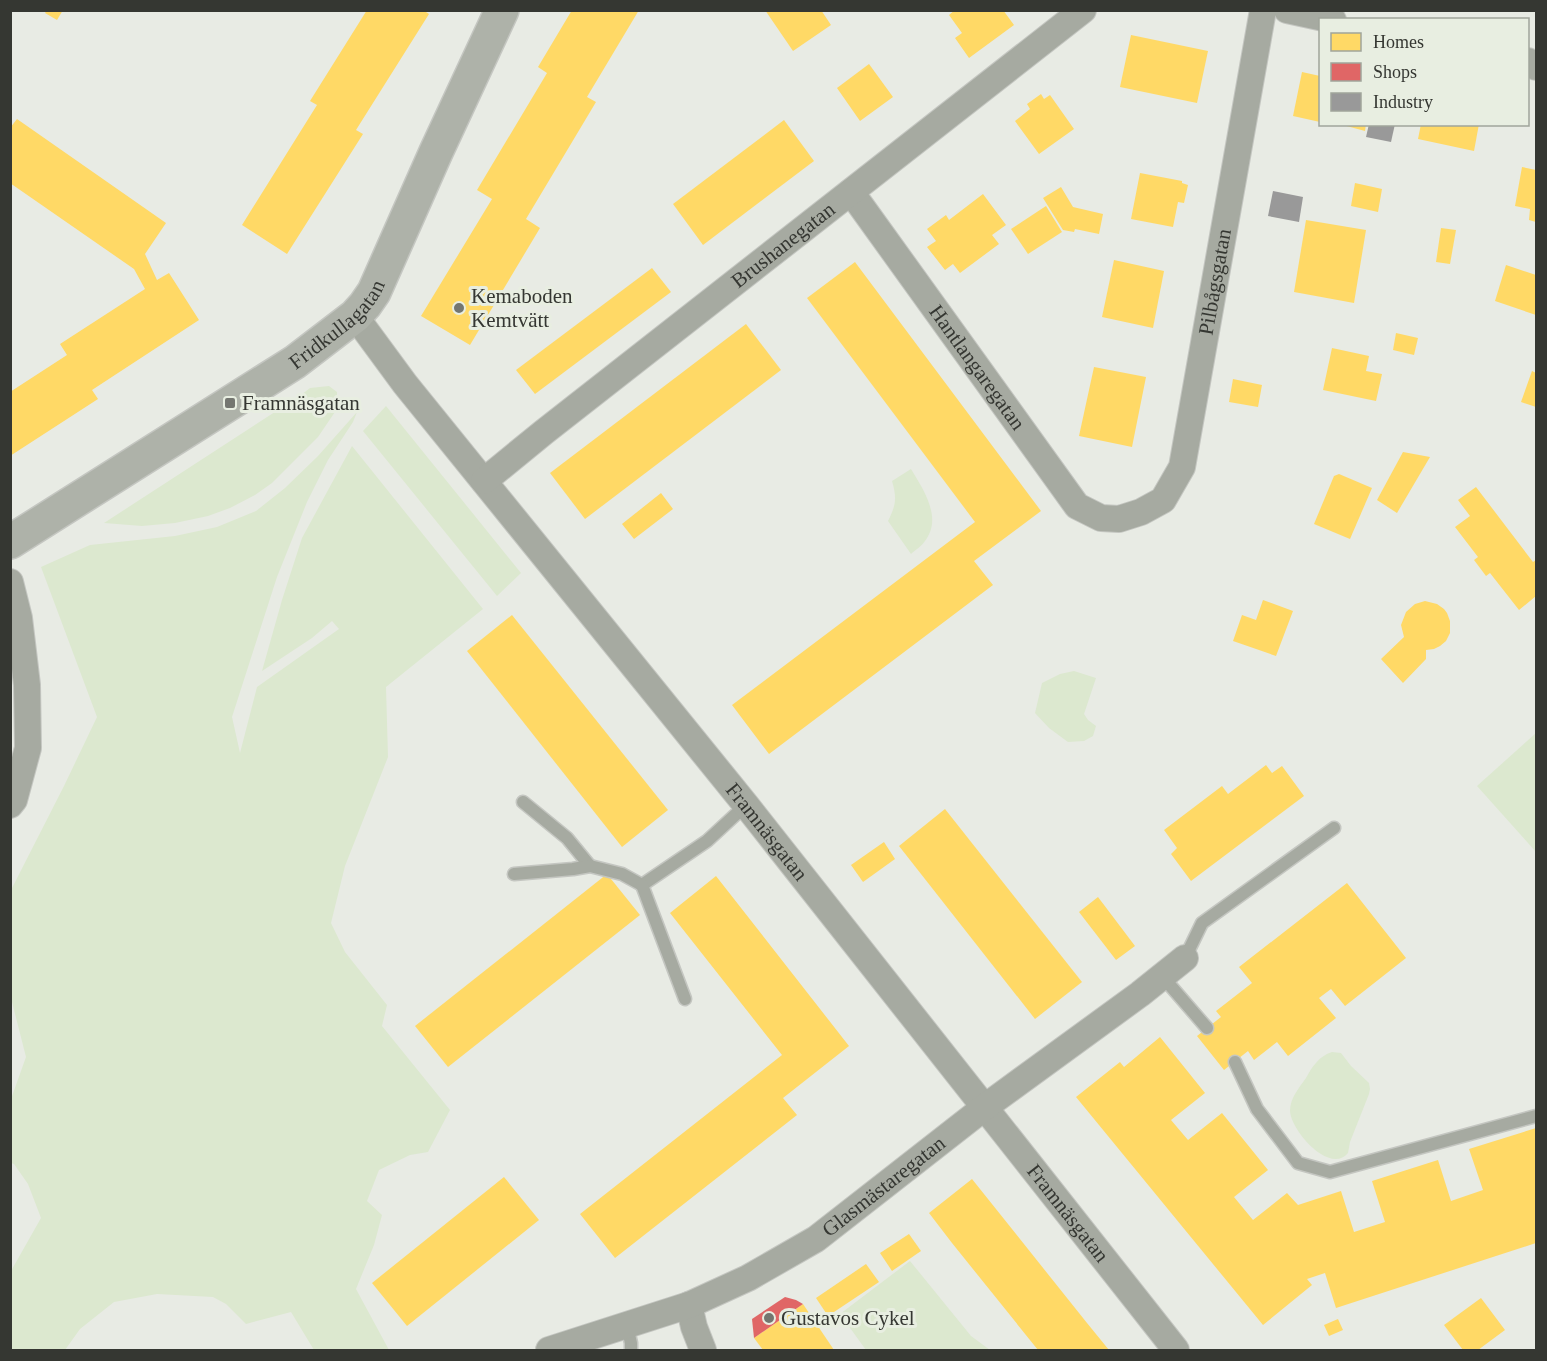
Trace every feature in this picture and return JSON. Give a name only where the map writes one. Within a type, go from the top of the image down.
[{"type":"street","name":"Fridkullagatan","points":[[10,542],[277,374],[355,316],[374,292],[431,162],[502,10]]},
{"type":"street","name":"Brushanegatan","points":[[484,481],[1083,10]]},
{"type":"street","name":"Pilbågsgatan","points":[[1119,519],[1141,512],[1163,500],[1182,467],[1263,10]]},
{"type":"street","points":[[1287,10],[1324,18]]},
{"type":"street","name":"Hantlangaregatan","points":[[850,192],[1077,506],[1101,518],[1119,519]]},
{"type":"street","name":"Framnäsgatan","points":[[355,316],[405,384],[746,805],[1176,1350]]},
{"type":"street","points":[[10,582],[27,685],[28,747],[14,800],[10,806]]},
{"type":"street","name":"Glasmästaregatan","points":[[549,1350],[629,1338],[689,1305],[748,1278],[816,1239],[985,1107],[1185,958]]},
{"type":"street","points":[[689,1305],[703,1350]]},
{"type":"lane","points":[[523,802],[567,838],[590,866]]},
{"type":"lane","points":[[642,885],[707,841],[746,805]]},
{"type":"lane","points":[[1185,958],[1202,923],[1334,828]]},
{"type":"lane","points":[[514,874],[590,866],[622,874],[642,885],[685,999]]},
{"type":"lane","points":[[1162,976],[1207,1028]]},
{"type":"lane","points":[[1235,1062],[1257,1109],[1298,1163],[1330,1172],[1536,1116]]},
{"type":"green space","points":[[329,386],[337,392],[337,409],[318,437],[272,483],[255,495],[208,516],[175,523],[142,526],[104,523],[310,388]]},
{"type":"green space","points":[[386,406],[521,573],[497,596],[363,431]]},
{"type":"green space","points":[[357,412],[328,460],[307,502],[277,577],[232,717],[240,753],[257,687],[339,629],[332,621],[312,638],[262,671],[302,538],[352,446],[483,609],[386,687],[388,757],[345,866],[331,923],[345,952],[387,1005],[382,1026],[450,1110],[428,1152],[410,1155],[379,1170],[367,1201],[382,1215],[374,1245],[356,1289],[389,1350],[314,1350],[291,1312],[246,1324],[226,1304],[213,1297],[157,1294],[114,1302],[80,1329],[65,1350],[11,1350],[11,1271],[41,1218],[28,1184],[11,1163],[11,1099],[26,1057],[11,998],[11,890],[97,717],[41,567],[90,545],[175,536],[217,527],[256,511],[285,488],[318,456]]},
{"type":"green space","points":[[911,469],[929,504],[932,523],[925,541],[911,554],[888,521],[895,501],[892,481]]},
{"type":"green space","points":[[1074,671],[1096,678],[1084,714],[1096,726],[1093,736],[1084,741],[1068,742],[1049,728],[1035,713],[1042,683],[1060,674]]},
{"type":"green space","points":[[1536,733],[1536,852],[1477,786]]},
{"type":"green space","points":[[1332,1052],[1341,1053],[1369,1083],[1370,1089],[1348,1153],[1340,1158],[1331,1159],[1322,1155],[1304,1139],[1292,1119],[1290,1106],[1293,1097],[1313,1066],[1323,1056]]},
{"type":"green space","points":[[910,1261],[971,1336],[990,1350],[866,1350],[840,1314]]},
{"type":"building: Homes","points":[[47,10],[63,10],[57,20],[45,13]]},
{"type":"building: Homes","points":[[367,10],[423,10],[429,14],[356,130],[363,134],[287,254],[242,225],[317,105],[310,101]]},
{"type":"building: Homes","points":[[572,10],[639,10],[587,97],[596,102],[526,219],[540,228],[470,345],[421,316],[492,199],[477,190],[547,73],[538,67]]},
{"type":"building: Homes","points":[[765,10],[821,10],[831,25],[793,51]]},
{"type":"building: Homes","points":[[955,10],[1003,10],[1014,25],[969,58],[955,38],[962,33],[949,15]]},
{"type":"building: Homes","points":[[1131,35],[1208,51],[1197,103],[1120,87]]},
{"type":"building: Homes","points":[[869,64],[893,97],[860,121],[837,88]]},
{"type":"building: Homes","points":[[1302,72],[1319,76],[1319,122],[1293,116]]},
{"type":"building: Homes","points":[[1041,94],[1044,99],[1050,95],[1074,129],[1039,154],[1015,121],[1030,109],[1027,104]]},
{"type":"building: Homes","points":[[17,119],[166,223],[145,254],[157,280],[169,273],[199,320],[92,390],[98,399],[10,456],[10,392],[67,355],[60,344],[145,289],[134,269],[10,183],[10,128]]},
{"type":"building: Homes","points":[[784,120],[814,161],[703,245],[673,204]]},
{"type":"building: Homes","points":[[1346,126],[1366,126],[1365,131]]},
{"type":"building: Homes","points":[[1421,126],[1479,126],[1474,151],[1418,139]]},
{"type":"building: Homes","points":[[1522,167],[1536,170],[1536,222],[1529,220],[1530,209],[1515,206]]},
{"type":"building: Homes","points":[[1140,173],[1182,181],[1188,185],[1184,203],[1178,202],[1173,227],[1131,219]]},
{"type":"building: Homes","points":[[1355,183],[1382,189],[1378,212],[1351,206]]},
{"type":"building: Homes","points":[[1061,187],[1073,207],[1103,214],[1099,234],[1075,229],[1074,232],[1063,230],[1043,198]]},
{"type":"building: Homes","points":[[983,194],[1006,225],[992,235],[999,244],[960,273],[953,264],[945,270],[927,247],[936,241],[927,229],[946,215],[949,220]]},
{"type":"building: Homes","points":[[1046,206],[1062,232],[1028,254],[1011,229]]},
{"type":"building: Homes","points":[[1306,220],[1366,230],[1354,303],[1294,292]]},
{"type":"building: Homes","points":[[1441,228],[1456,230],[1450,264],[1436,262]]},
{"type":"building: Homes","points":[[1114,260],[1164,271],[1153,328],[1102,317]]},
{"type":"building: Homes","points":[[855,262],[1041,511],[974,561],[993,585],[769,754],[732,705],[975,522],[807,298]]},
{"type":"building: Homes","points":[[1506,265],[1536,275],[1536,315],[1495,301]]},
{"type":"building: Homes","points":[[652,268],[671,292],[535,394],[516,370]]},
{"type":"building: Homes","points":[[746,324],[781,370],[585,519],[550,473]]},
{"type":"building: Homes","points":[[1396,333],[1418,338],[1414,355],[1393,350]]},
{"type":"building: Homes","points":[[1332,348],[1369,356],[1366,371],[1382,374],[1376,401],[1323,390]]},
{"type":"building: Homes","points":[[1094,367],[1146,377],[1132,447],[1079,436]]},
{"type":"building: Homes","points":[[1532,371],[1536,373],[1536,407],[1521,402]]},
{"type":"building: Homes","points":[[1233,379],[1262,385],[1258,407],[1229,402]]},
{"type":"building: Homes","points":[[1403,452],[1430,457],[1397,513],[1377,500]]},
{"type":"building: Homes","points":[[1339,474],[1372,488],[1350,539],[1314,524],[1334,476]]},
{"type":"building: Homes","points":[[1476,487],[1533,562],[1536,560],[1536,596],[1519,610],[1490,573],[1486,576],[1474,560],[1478,557],[1455,527],[1470,516],[1458,500]]},
{"type":"building: Homes","points":[[661,493],[673,509],[634,539],[622,524]]},
{"type":"building: Homes","points":[[1263,600],[1293,611],[1276,656],[1233,641],[1242,615],[1256,620]]},
{"type":"building: Homes","points":[[1425,601],[1437,604],[1444,609],[1450,621],[1450,633],[1440,646],[1426,650],[1426,659],[1403,683],[1381,659],[1404,637],[1401,625],[1406,612],[1415,604]]},
{"type":"building: Homes","points":[[512,615],[668,810],[622,847],[467,651]]},
{"type":"building: Homes","points":[[1266,765],[1272,773],[1282,766],[1304,796],[1191,881],[1171,854],[1177,848],[1164,830],[1222,786],[1228,794]]},
{"type":"building: Homes","points":[[945,809],[1082,982],[1035,1019],[899,846]]},
{"type":"building: Homes","points":[[884,842],[895,859],[863,882],[851,865]]},
{"type":"building: Homes","points":[[607,874],[640,915],[448,1067],[415,1026]]},
{"type":"building: Homes","points":[[716,876],[849,1046],[783,1098],[797,1115],[615,1258],[580,1214],[782,1055],[670,913]]},
{"type":"building: Homes","points":[[1347,883],[1406,958],[1345,1006],[1331,989],[1319,998],[1336,1018],[1288,1056],[1277,1042],[1254,1060],[1248,1051],[1224,1070],[1197,1036],[1221,1017],[1216,1011],[1252,983],[1239,967]]},
{"type":"building: Homes","points":[[1098,897],[1135,946],[1116,960],[1079,912]]},
{"type":"building: Homes","points":[[1160,1037],[1205,1093],[1171,1120],[1188,1140],[1222,1113],[1268,1170],[1234,1197],[1253,1220],[1287,1193],[1298,1205],[1341,1191],[1354,1232],[1385,1222],[1372,1181],[1438,1160],[1451,1201],[1483,1190],[1469,1149],[1536,1128],[1536,1243],[1336,1308],[1325,1273],[1307,1279],[1312,1285],[1263,1325],[1076,1097],[1120,1062],[1124,1067]]},
{"type":"building: Homes","points":[[504,1177],[539,1220],[407,1326],[372,1283]]},
{"type":"building: Homes","points":[[972,1179],[1109,1350],[1038,1350],[952,1243],[929,1213]]},
{"type":"building: Homes","points":[[909,1234],[921,1251],[892,1271],[880,1253]]},
{"type":"building: Homes","points":[[866,1264],[879,1282],[828,1316],[816,1298]]},
{"type":"building: Homes","points":[[1481,1298],[1505,1330],[1478,1350],[1463,1350],[1444,1325]]},
{"type":"building: Homes","points":[[803,1304],[834,1350],[763,1350],[754,1338]]},
{"type":"building: Homes","points":[[1338,1319],[1343,1330],[1329,1336],[1324,1325]]},
{"type":"building: Shops","points":[[785,1297],[803,1304],[754,1338],[752,1319]]},
{"type":"building: Industry","points":[[1369,126],[1395,126],[1391,142],[1366,137]]},
{"type":"building: Industry","points":[[1273,191],[1303,197],[1299,222],[1268,216]]},
{"type":"place","name":"Kemaboden Kemtvätt","points":[[459,308]]},
{"type":"place","name":"Framnäsgatan","points":[[230,403]]},
{"type":"place","name":"Gustavos Cykel","points":[[769,1318]]}]
